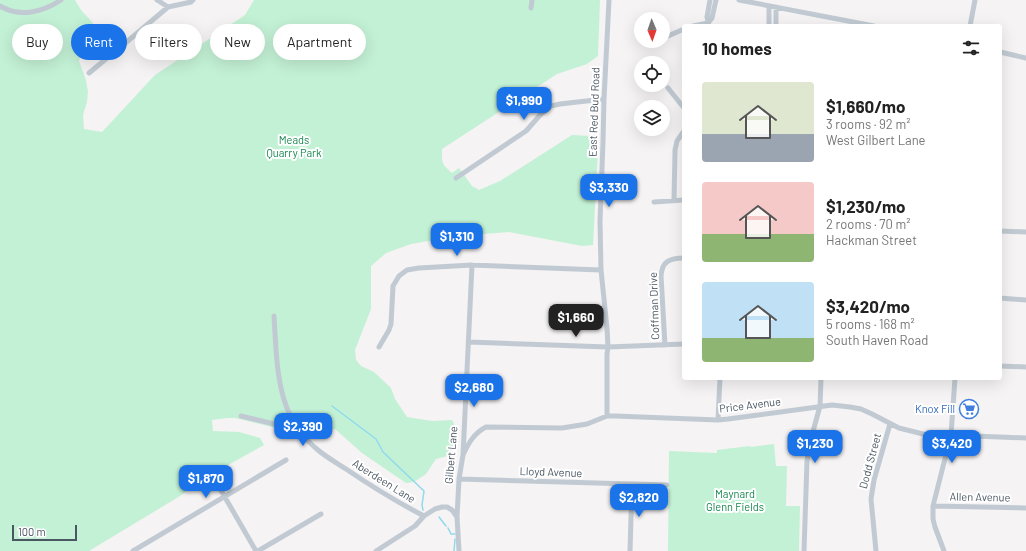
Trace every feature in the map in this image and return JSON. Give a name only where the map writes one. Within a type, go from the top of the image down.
[{"type":"street","points":[[0,6],[12,11],[29,13],[52,6],[61,0]]},
{"type":"street","points":[[157,0],[168,7]]},
{"type":"street","points":[[89,73],[168,7],[194,0]]},
{"type":"street","points":[[531,8],[532,0]]},
{"type":"street","name":"East Red Bud Road","points":[[607,416],[606,354],[608,347],[601,270],[600,221],[609,0]]},
{"type":"street","points":[[708,24],[707,17],[710,0]]},
{"type":"street","points":[[709,24],[712,18],[716,0]]},
{"type":"street","points":[[739,0],[851,24]]},
{"type":"street","points":[[970,24],[975,0]]},
{"type":"street","points":[[769,6],[769,24]]},
{"type":"street","points":[[776,7],[776,24]]},
{"type":"street","points":[[670,35],[682,30]]},
{"type":"street","points":[[1002,52],[1026,58]]},
{"type":"street","points":[[670,90],[682,106]]},
{"type":"street","points":[[456,178],[526,131],[541,114],[551,106],[604,99]]},
{"type":"street","points":[[674,200],[675,150],[677,141],[682,134]]},
{"type":"street","points":[[654,202],[682,200]]},
{"type":"street","points":[[1002,231],[1026,232]]},
{"type":"street","name":"Coffman Drive","points":[[665,346],[661,270],[666,262],[671,259],[682,258]]},
{"type":"street","points":[[379,347],[391,324],[393,286],[402,272],[412,268],[472,265],[601,270]]},
{"type":"street","name":"Gilbert Lane","points":[[459,551],[457,517],[459,479],[463,455],[472,265]]},
{"type":"street","points":[[1002,298],[1026,300]]},
{"type":"street","name":"Aberdeen Lane","points":[[274,316],[276,361],[282,396],[290,417],[299,430],[318,450],[362,480],[424,516]]},
{"type":"street","points":[[469,342],[608,347],[682,344]]},
{"type":"street","points":[[1002,366],[1026,367]]},
{"type":"street","points":[[718,420],[720,380]]},
{"type":"street","points":[[804,551],[807,461],[809,446],[820,406],[821,380]]},
{"type":"street","points":[[944,551],[933,519],[933,506],[951,435],[955,380]]},
{"type":"street","name":"Price Avenue","points":[[463,455],[472,439],[486,427],[562,428],[587,424],[607,416],[718,420],[832,405],[850,406],[872,414],[890,424],[910,432],[923,434],[1026,438]]},
{"type":"street","points":[[241,416],[299,430]]},
{"type":"street","name":"Dodd Street","points":[[876,551],[871,499],[874,480],[890,424]]},
{"type":"street","points":[[134,551],[225,498],[286,460]]},
{"type":"street","name":"Lloyd Avenue","points":[[459,479],[666,485]]},
{"type":"street","points":[[215,480],[257,551],[321,514]]},
{"type":"street","points":[[630,551],[632,484]]},
{"type":"street","name":"Allen Avenue","points":[[933,506],[1026,508]]},
{"type":"street","points":[[376,551],[415,526],[424,516],[435,509],[442,507],[447,508],[452,510],[457,517]]},
{"type":"green space","name":"Meads Quarry Park","points":[[0,0],[75,0],[81,10],[93,23],[71,24],[71,60],[79,60],[86,80],[88,92],[83,115],[84,129],[102,132],[155,75],[178,60],[202,60],[202,44],[210,38],[210,60],[265,60],[265,24],[232,24],[245,15],[254,0],[600,0],[598,56],[587,64],[557,74],[442,149],[442,161],[446,167],[452,173],[459,168],[472,186],[479,190],[500,181],[572,135],[591,136],[598,148],[593,245],[582,246],[509,232],[456,236],[411,244],[386,253],[371,266],[371,309],[355,350],[356,360],[361,366],[374,372],[391,388],[395,399],[407,417],[432,421],[452,420],[455,428],[455,437],[451,455],[436,459],[426,474],[414,482],[406,483],[362,453],[335,429],[298,435],[235,418],[212,420],[213,431],[239,432],[260,438],[264,445],[205,478],[180,496],[89,551],[0,551]]},
{"type":"green space","name":"Maynard Glenn Fields","points":[[774,444],[776,466],[787,466],[786,506],[800,506],[799,551],[668,551],[669,451],[717,453],[717,450]]},
{"type":"waterway","points":[[332,406],[376,439],[383,452],[424,491],[422,505],[423,510]]},
{"type":"waterway","points":[[439,517],[446,526]]},
{"type":"waterway","points":[[448,528],[451,534],[455,534]]},
{"type":"waterway","points":[[454,551],[455,539]]},
{"type":"place","name":"Knox Fill","points":[[969,409]]}]
